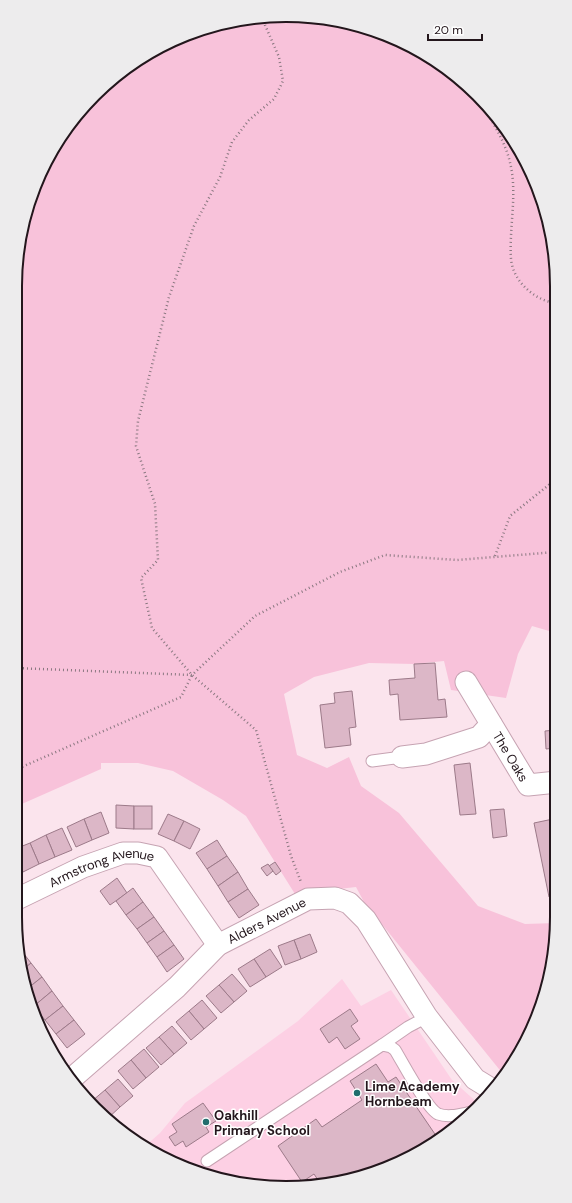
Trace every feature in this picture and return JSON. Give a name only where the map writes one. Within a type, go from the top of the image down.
[{"type":"street","name":"The Oaks","points":[[466,682],[528,785],[550,783]]},
{"type":"street","name":"The Oaks","points":[[402,757],[426,754],[479,737],[491,724]]},
{"type":"street","name":"Armstrong Avenue","points":[[22,897],[83,867],[123,853],[138,853],[157,856],[218,945]]},
{"type":"street","name":"Alders Avenue","points":[[75,1076],[177,987],[218,945],[308,899],[335,898],[349,903],[366,920],[427,1017],[475,1079],[488,1087]]},
{"type":"lane","points":[[372,761],[402,757]]},
{"type":"lane","points":[[207,1161],[382,1046],[408,1027],[427,1017]]},
{"type":"lane","points":[[382,1046],[391,1047],[395,1050],[421,1094],[432,1109],[438,1114],[455,1116],[460,1115]]},
{"type":"path","points":[[265,23],[279,57],[283,81],[274,99],[250,120],[232,142],[220,177],[194,226],[169,297],[138,421],[136,446],[155,504],[158,560],[141,578],[152,628],[192,675],[256,730],[291,856],[308,899]]},
{"type":"path","points":[[493,122],[501,136],[511,166],[514,186],[511,260],[522,286],[544,301],[550,302]]},
{"type":"path","points":[[494,556],[510,516],[550,485]]},
{"type":"path","points":[[22,767],[181,697],[192,675],[255,616],[340,572],[385,555],[457,560],[550,552]]},
{"type":"path","points":[[22,668],[192,675]]},
{"type":"shaded area","points":[[286,22],[320,24],[338,27],[387,42],[433,66],[473,99],[506,139],[515,154],[530,185],[541,218],[548,252],[550,286],[550,631],[532,626],[518,654],[506,698],[451,690],[444,661],[414,664],[369,663],[314,677],[284,694],[297,755],[327,768],[349,757],[361,786],[399,813],[478,906],[525,924],[550,923],[545,969],[536,1002],[523,1034],[506,1064],[501,1071],[364,902],[356,887],[295,894],[246,816],[223,800],[173,771],[138,763],[101,763],[101,769],[22,804],[22,286],[24,252],[27,234],[42,185],[66,139],[99,99],[139,66],[185,42],[234,27],[252,24]]},
{"type":"shaded area","name":"Lime Academy Hornbeam","points":[[342,979],[361,1006],[391,990],[452,1080],[476,1101],[433,1137],[403,1154],[371,1167],[338,1176],[320,1179],[286,1181],[252,1179],[234,1176],[185,1161],[149,1143],[160,1133],[185,1103],[298,1021]]},
{"type":"building","points":[[435,663],[438,700],[445,699],[447,717],[400,720],[398,694],[390,695],[389,680],[415,678],[414,664]]},
{"type":"building","points":[[352,691],[356,727],[349,728],[351,745],[325,748],[320,705],[335,703],[334,693]]},
{"type":"building","points":[[545,731],[550,731],[550,749],[546,749]]},
{"type":"building","points":[[470,763],[476,814],[460,815],[454,765]]},
{"type":"building","points":[[116,805],[134,806],[134,829],[116,828]]},
{"type":"building","points":[[134,806],[152,806],[152,829],[134,829]]},
{"type":"building","points":[[504,809],[507,836],[493,838],[490,810]]},
{"type":"building","points":[[101,812],[109,833],[92,840],[84,819]]},
{"type":"building","points":[[168,814],[184,821],[174,841],[158,834]]},
{"type":"building","points":[[84,819],[92,840],[76,847],[67,827]]},
{"type":"building","points":[[550,820],[550,897],[549,897],[534,823]]},
{"type":"building","points":[[184,821],[200,829],[190,849],[174,841]]},
{"type":"building","points":[[62,828],[72,850],[55,857],[46,835]]},
{"type":"building","points":[[46,835],[55,857],[39,864],[30,843]]},
{"type":"building","points":[[217,840],[227,856],[207,869],[196,853]]},
{"type":"building","points":[[30,843],[39,864],[23,872],[22,870],[22,846]]},
{"type":"building","points":[[227,856],[238,872],[218,886],[207,869]]},
{"type":"building","points":[[275,862],[281,871],[276,875],[269,866]]},
{"type":"building","points":[[268,864],[273,871],[267,876],[261,868]]},
{"type":"building","points":[[238,872],[248,889],[228,902],[218,886]]},
{"type":"building","points":[[117,878],[127,893],[110,905],[100,891]]},
{"type":"building","points":[[133,888],[143,902],[126,915],[116,901]]},
{"type":"building","points":[[248,889],[259,905],[239,918],[228,902]]},
{"type":"building","points":[[143,902],[154,917],[137,929],[126,915]]},
{"type":"building","points":[[154,917],[164,931],[147,943],[137,929]]},
{"type":"building","points":[[164,931],[174,945],[157,957],[147,943]]},
{"type":"building","points":[[310,934],[317,952],[301,959],[294,940]]},
{"type":"building","points":[[294,940],[301,959],[285,965],[278,946]]},
{"type":"building","points":[[174,945],[184,959],[167,972],[157,957]]},
{"type":"building","points":[[270,949],[282,967],[266,977],[254,959]]},
{"type":"building","points":[[25,955],[31,963],[27,967]]},
{"type":"building","points":[[254,959],[266,977],[250,987],[238,969]]},
{"type":"building","points":[[31,963],[42,977],[31,986],[27,969],[27,967]]},
{"type":"building","points":[[232,974],[247,991],[234,1002],[219,985]]},
{"type":"building","points":[[42,977],[52,991],[37,1004],[31,986]]},
{"type":"building","points":[[219,985],[234,1002],[221,1013],[206,996]]},
{"type":"building","points":[[52,991],[63,1006],[45,1020],[41,1015],[37,1004]]},
{"type":"building","points":[[202,1000],[217,1018],[204,1029],[189,1011]]},
{"type":"building","points":[[63,1006],[74,1020],[56,1034],[45,1020]]},
{"type":"building","points":[[350,1009],[358,1021],[351,1026],[360,1039],[345,1049],[337,1037],[329,1043],[320,1029]]},
{"type":"building","points":[[189,1011],[204,1029],[191,1040],[176,1022]]},
{"type":"building","points":[[74,1020],[85,1034],[67,1048],[56,1034]]},
{"type":"building","points":[[172,1026],[187,1043],[174,1054],[159,1037]]},
{"type":"building","points":[[159,1037],[174,1054],[161,1065],[146,1048]]},
{"type":"building","points":[[144,1049],[159,1067],[146,1078],[131,1060]]},
{"type":"building","points":[[131,1060],[146,1078],[133,1089],[118,1071]]},
{"type":"building","points":[[376,1064],[388,1082],[396,1077],[436,1135],[403,1154],[371,1167],[338,1176],[320,1179],[317,1179],[314,1174],[305,1180],[301,1180],[278,1146],[316,1119],[322,1127],[362,1100],[350,1081]]},
{"type":"building","points":[[118,1079],[133,1096],[120,1107],[105,1090]]},
{"type":"building","points":[[105,1090],[120,1107],[112,1115],[95,1099]]},
{"type":"building","points":[[203,1103],[216,1121],[206,1127],[209,1132],[186,1147],[183,1141],[175,1146],[169,1137],[177,1132],[172,1124]]},
{"type":"place","name":"Lime Academy Hornbeam","points":[[357,1093]]},
{"type":"place","name":"Oakhill Primary School","points":[[206,1122]]}]
